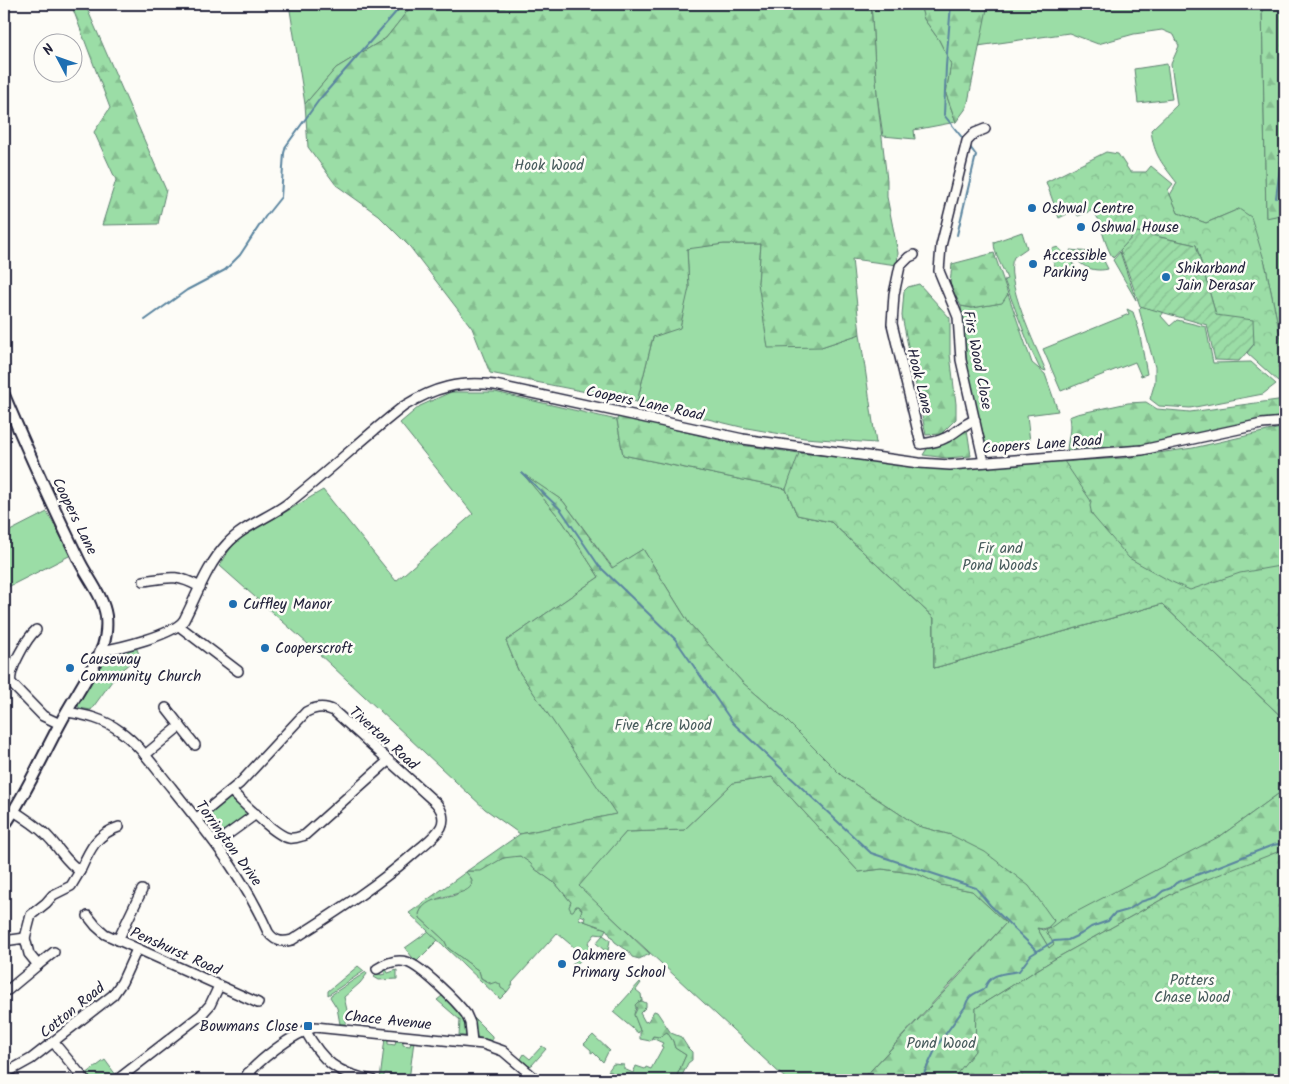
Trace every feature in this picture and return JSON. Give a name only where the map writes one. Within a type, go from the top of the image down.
[{"type":"main road","name":"Coopers Lane","points":[[4,395],[52,504],[104,608],[106,626],[105,638],[100,651],[14,811],[4,826]]},
{"type":"street","name":"Firs Wood Close","points":[[984,462],[961,360],[958,317],[939,271],[938,264],[967,141],[975,133],[985,129]]},
{"type":"street","name":"Hook Lane","points":[[914,255],[909,257],[900,266],[894,294],[892,324],[922,444],[946,438],[967,422],[975,420]]},
{"type":"street","name":"Coopers Lane Road","points":[[179,626],[184,620],[220,551],[239,533],[283,506],[312,484],[404,406],[434,390],[459,384],[479,383],[495,385],[743,439],[919,463],[950,465],[1142,450],[1262,424],[1285,422]]},
{"type":"street","points":[[144,581],[173,576],[182,578],[200,587]]},
{"type":"street","points":[[100,651],[167,633],[179,626],[238,671]]},
{"type":"street","points":[[36,630],[29,636],[7,684],[43,716],[60,724]]},
{"type":"street","points":[[166,708],[195,745]]},
{"type":"street","name":"Tiverton Road","points":[[196,819],[231,791],[301,718],[313,709],[324,708],[334,711],[439,806],[443,821],[442,826],[435,834]]},
{"type":"street","name":"Torrington Drive","points":[[67,712],[91,717],[111,725],[130,739],[145,755],[216,843],[240,877],[272,938],[282,942],[292,940],[361,895],[389,874],[435,834]]},
{"type":"street","points":[[145,755],[180,726]]},
{"type":"street","points":[[231,791],[277,833],[297,838],[304,836],[388,761]]},
{"type":"street","points":[[14,811],[35,825],[50,839],[68,862],[80,871]]},
{"type":"street","points":[[216,843],[256,814]]},
{"type":"street","points":[[38,965],[29,954],[25,938],[31,915],[46,904],[53,895],[71,886],[94,843],[106,832],[119,827]]},
{"type":"street","points":[[118,940],[142,890]]},
{"type":"street","name":"Penshurst Road","points":[[88,916],[101,932],[258,1003]]},
{"type":"street","points":[[4,941],[25,938]]},
{"type":"street","name":"Cotton Road","points":[[4,1074],[54,1043],[108,999],[117,990],[137,949]]},
{"type":"street","points":[[8,990],[54,952]]},
{"type":"street","points":[[377,969],[384,964],[395,961],[406,962],[421,971],[466,1014],[470,1022],[472,1042]]},
{"type":"street","points":[[117,1080],[205,1010],[219,986]]},
{"type":"street","name":"Chace Avenue","points":[[245,1077],[268,1056],[305,1030],[324,1027],[472,1042],[494,1047],[503,1051],[537,1080]]},
{"type":"street","points":[[305,1030],[315,1048],[331,1065],[349,1075],[372,1080]]},
{"type":"street","points":[[54,1043],[85,1080]]},
{"type":"street","points":[[245,1077],[256,1080]]},
{"type":"green space","points":[[71,4],[85,4],[166,190],[158,224],[102,225],[116,180],[94,132],[110,108]]},
{"type":"green space","points":[[289,4],[413,4],[386,38],[336,68],[305,104]]},
{"type":"green space","name":"Hook Wood","points":[[413,4],[871,4],[877,95],[887,180],[887,197],[898,253],[897,265],[852,259],[860,334],[821,347],[768,348],[758,283],[761,244],[724,244],[687,249],[689,288],[680,328],[653,337],[637,402],[490,373],[472,328],[410,247],[378,215],[336,185],[308,147],[305,104],[336,68],[386,38]]},
{"type":"green space","points":[[871,4],[920,4],[924,19],[939,40],[951,64],[946,94],[956,122],[914,130],[915,139],[883,136],[877,95]]},
{"type":"green space","points":[[920,4],[988,4],[967,107],[956,122],[946,94],[951,64],[939,40],[924,19]]},
{"type":"green space","points":[[987,4],[1262,4],[1266,217],[1285,214],[1285,358],[1265,263],[1239,209],[1206,223],[1178,213],[1170,195],[1177,183],[1157,153],[1151,130],[1177,105],[1171,64],[1179,46],[1174,35],[1162,30],[1134,34],[1098,44],[1069,33],[978,46]]},
{"type":"green space","points":[[1262,4],[1285,4],[1285,214],[1266,218]]},
{"type":"green space","points":[[1167,64],[1172,99],[1138,103],[1134,69]]},
{"type":"green space","points":[[1106,152],[1118,154],[1130,172],[1146,172],[1151,166],[1173,184],[1168,190],[1178,213],[1206,223],[1239,209],[1251,217],[1265,263],[1285,358],[1279,382],[1247,353],[1254,344],[1216,315],[1196,245],[1137,232],[1113,258],[1100,222],[1093,210],[1078,216],[1075,210],[1059,218],[1046,182]]},
{"type":"green space","points":[[1022,232],[1027,248],[1014,257],[1012,267],[1013,280],[1022,313],[1046,371],[1040,369],[1031,350],[1004,280],[1007,279],[994,247],[994,242]]},
{"type":"green space","points":[[1137,232],[1196,245],[1216,315],[1253,320],[1254,344],[1239,361],[1215,360],[1207,325],[1140,306],[1120,250]]},
{"type":"green space","points":[[724,244],[761,244],[758,283],[821,347],[860,334],[876,443],[804,438],[741,427],[637,402],[653,337],[689,288],[687,248]]},
{"type":"green space","points":[[1058,247],[1076,269],[1062,275],[1058,273],[1048,250]]},
{"type":"green space","points":[[1070,250],[1100,253],[1108,269],[1096,270],[1086,267],[1077,260]]},
{"type":"green space","points":[[1120,252],[1136,300],[1113,260]]},
{"type":"green space","points":[[994,253],[1008,294],[1002,303],[972,308],[961,306],[950,285],[952,264]]},
{"type":"green space","points":[[919,284],[950,318],[950,354],[956,419],[941,434],[926,435],[902,316],[904,291],[908,287]]},
{"type":"green space","points":[[1008,294],[1032,363],[1045,374],[1058,411],[1027,415],[1030,442],[987,449],[964,361],[961,306],[972,308],[1001,303]]},
{"type":"green space","points":[[1142,306],[1164,312],[1161,316],[1170,326],[1177,320],[1206,327],[1213,363],[1251,362],[1276,384],[1263,394],[1190,408],[1159,406],[1150,399],[1155,382],[1155,367],[1139,309]]},
{"type":"green space","points":[[1127,309],[1133,312],[1139,330],[1147,374],[1141,376],[1135,362],[1061,391],[1043,349],[1129,314]]},
{"type":"green space","points":[[451,392],[495,392],[617,420],[623,455],[786,489],[797,515],[831,522],[934,618],[934,668],[1162,604],[1285,720],[1285,789],[1222,835],[1049,948],[1037,928],[1043,930],[1048,928],[1054,920],[951,835],[918,826],[842,776],[784,718],[743,683],[689,623],[643,549],[613,568],[563,501],[524,475],[563,522],[599,577],[506,641],[518,670],[617,814],[520,834],[485,809],[317,652],[220,566],[229,550],[241,538],[323,490],[396,581],[473,514],[400,423],[420,406]]},
{"type":"green space","points":[[1285,399],[1285,417],[1243,424],[1142,447],[1067,453],[1070,427],[1069,417],[1077,414],[1128,403],[1146,402],[1157,409],[1190,412]]},
{"type":"green space","name":"Fir and Pond Woods","points":[[618,416],[740,445],[799,453],[950,468],[1123,458],[1193,448],[1285,427],[1285,720],[1162,604],[934,668],[934,618],[831,522],[797,515],[786,489],[623,455],[617,420]]},
{"type":"green space","points":[[967,429],[971,456],[947,458],[923,455],[928,447],[949,442]]},
{"type":"green space","name":"Fir and Pond Woods","points":[[799,453],[950,468],[1064,461],[1091,501],[1092,515],[1129,558],[1170,581],[1190,590],[1240,573],[1285,565],[1285,720],[1162,604],[934,668],[934,618],[831,522],[797,515],[786,489]]},
{"type":"green space","name":"Five Acre Wood","points":[[522,473],[563,501],[612,568],[643,549],[689,623],[743,683],[784,718],[842,776],[918,826],[951,835],[985,852],[1029,886],[1054,921],[1047,928],[1037,928],[1049,948],[1054,944],[1046,931],[1061,920],[1222,835],[1285,789],[1285,948],[1207,879],[1177,891],[1053,960],[976,1008],[975,1051],[968,1061],[968,1080],[862,1080],[1006,923],[972,891],[941,885],[918,874],[882,869],[859,872],[772,777],[733,783],[684,830],[626,832],[579,886],[650,954],[639,959],[632,957],[628,951],[615,942],[606,929],[584,921],[585,917],[580,915],[582,910],[579,906],[576,906],[571,911],[569,907],[571,902],[556,884],[520,856],[503,858],[481,871],[467,871],[520,834],[616,814],[518,670],[506,641],[599,577],[563,522]]},
{"type":"green space","points":[[47,512],[71,555],[4,589],[4,534]]},
{"type":"green space","points":[[136,647],[138,656],[117,674],[91,710],[79,708],[78,704],[106,658]]},
{"type":"green space","points":[[772,777],[859,872],[882,869],[918,874],[941,885],[972,891],[1006,923],[862,1080],[787,1080],[578,886],[626,832],[684,830],[733,783]]},
{"type":"green space","points":[[230,796],[250,814],[216,836],[203,820]]},
{"type":"green space","name":"Potters Chase Wood","points":[[1285,849],[1285,1080],[952,1080],[975,1051],[976,1008],[1053,960],[1177,891]]},
{"type":"green space","points":[[520,856],[556,884],[571,902],[579,906],[582,910],[579,919],[606,929],[603,935],[595,934],[588,943],[592,948],[574,967],[572,965],[582,954],[557,933],[512,983],[507,992],[481,978],[479,971],[448,948],[444,940],[420,918],[419,914],[425,904],[455,895],[472,884],[467,871],[478,871],[506,857]]},
{"type":"green space","points":[[466,872],[472,881],[470,887],[457,894],[430,902],[423,907],[419,914],[420,918],[444,940],[448,948],[479,971],[481,978],[490,984],[496,982],[500,984],[501,988],[507,992],[500,999],[409,913]]},
{"type":"green space","points":[[429,931],[438,940],[416,962],[405,948]]},
{"type":"green space","points":[[603,935],[610,940],[608,951],[614,956],[611,960],[596,943]]},
{"type":"green space","points":[[358,966],[364,971],[328,995],[328,991]]},
{"type":"green space","points":[[385,967],[388,973],[397,970],[397,979],[379,980],[374,977],[378,973],[381,975],[385,974]]},
{"type":"green space","points":[[366,972],[367,974],[360,983],[344,997],[347,1010],[346,1024],[340,1024],[337,1008],[330,997],[331,995]]},
{"type":"green space","points":[[640,982],[636,990],[641,994],[642,1001],[638,1002],[634,1014],[640,1030],[638,1033],[613,1012]]},
{"type":"green space","points":[[442,996],[462,1017],[467,1035],[459,1036],[460,1020],[437,1000]]},
{"type":"green space","points":[[642,1001],[646,1003],[646,1007],[640,1013],[645,1022],[648,1021],[654,1011],[657,1012],[671,1033],[681,1037],[692,1052],[692,1060],[688,1063],[680,1080],[675,1080],[686,1055],[675,1048],[667,1032],[659,1037],[653,1036],[650,1041],[640,1039],[640,1030],[634,1015],[637,1009],[635,1005]]},
{"type":"green space","points":[[472,1016],[492,1036],[492,1041],[477,1037]]},
{"type":"green space","points":[[667,1031],[675,1048],[686,1055],[675,1080],[609,1080],[612,1072],[608,1071],[613,1064],[624,1065],[624,1069],[633,1073],[636,1066],[651,1069],[663,1047],[661,1046],[663,1043],[652,1038],[653,1036],[659,1037]]},
{"type":"green space","points":[[593,1035],[610,1051],[603,1062],[593,1052],[591,1053],[591,1050],[584,1044]]},
{"type":"green space","points":[[385,1038],[388,1039],[388,1044],[395,1045],[396,1039],[403,1040],[403,1045],[410,1046],[411,1041],[414,1041],[409,1080],[404,1080],[403,1076],[399,1075],[397,1080],[393,1080],[394,1075],[385,1073],[380,1080]]},
{"type":"green space","points":[[542,1046],[546,1049],[532,1065],[529,1066],[521,1059],[524,1054],[530,1059]]},
{"type":"green space","points":[[105,1060],[116,1075],[109,1080],[92,1080],[86,1074]]},
{"type":"waterway","points":[[145,320],[187,290],[225,270],[240,255],[265,217],[281,197],[286,146],[319,100],[403,4]]},
{"type":"waterway","points":[[951,4],[944,115],[964,140]]},
{"type":"waterway","points":[[1276,198],[1285,130]]},
{"type":"waterway","points":[[957,235],[976,155],[970,147]]},
{"type":"waterway","points":[[522,473],[561,510],[599,566],[675,639],[733,723],[871,853],[976,888],[990,905],[1037,951]]},
{"type":"waterway","points":[[921,1080],[937,1046],[965,1007],[968,999],[985,988],[987,983],[995,976],[1019,971],[1031,955],[1054,941],[1068,940],[1081,934],[1091,927],[1108,921],[1114,914],[1128,910],[1140,902],[1156,897],[1176,883],[1273,845],[1285,843]]},
{"type":"place","name":"Oshwal Centre","points":[[1032,208]]},
{"type":"place","name":"Oshwal House","points":[[1081,227]]},
{"type":"place","name":"Accessible Parking","points":[[1033,264]]},
{"type":"place","name":"Shikarband Jain Derasar","points":[[1166,277]]},
{"type":"place","name":"Cuffley Manor","points":[[233,604]]},
{"type":"place","name":"Cooperscroft","points":[[265,648]]},
{"type":"place","name":"Causeway Community Church","points":[[70,668]]},
{"type":"place","name":"Oakmere Primary School","points":[[562,964]]},
{"type":"place","name":"Bowmans Close","points":[[308,1026]]},
{"type":"park label","name":"Pond Wood","points":[[941,1043]]}]
